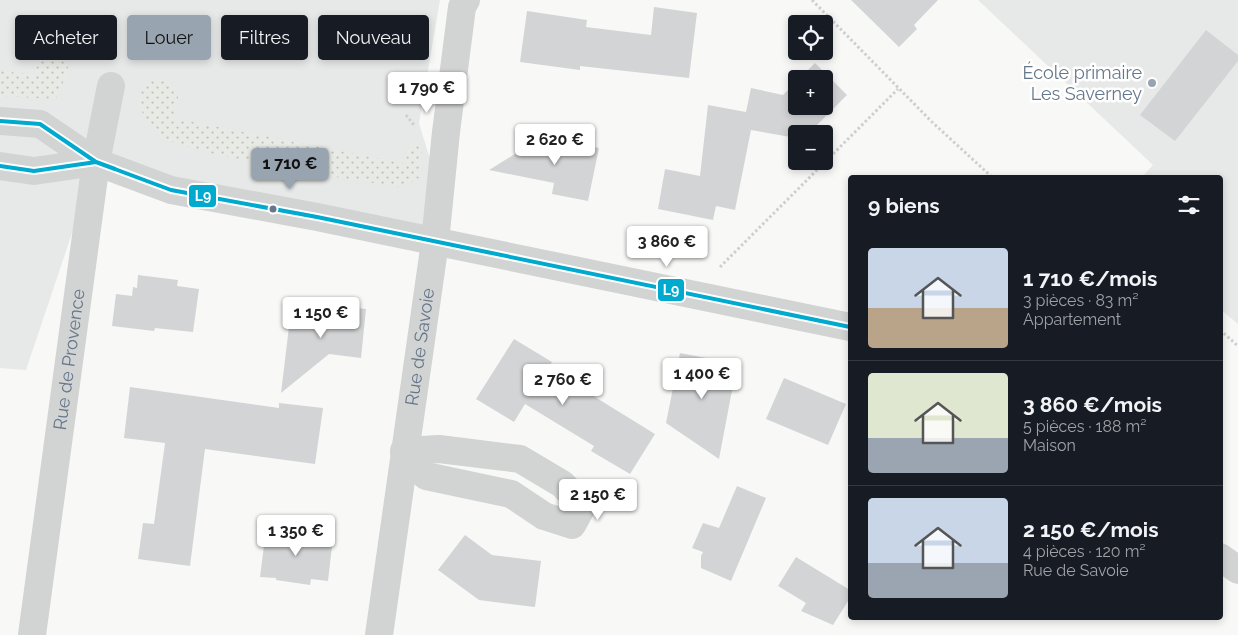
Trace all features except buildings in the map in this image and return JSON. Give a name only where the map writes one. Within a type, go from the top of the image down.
[{"type":"street","name":"Rue de Savoie","points":[[379,635],[434,242],[462,7],[466,0]]},
{"type":"street","name":"Rue de Provence","points":[[32,635],[96,162],[111,86]]},
{"type":"street","points":[[0,121],[40,124],[96,162],[171,190],[317,217],[848,327]]},
{"type":"street","points":[[0,166],[34,171],[96,162]]},
{"type":"street","points":[[439,449],[520,458],[562,484],[583,505],[572,525],[544,516],[511,494],[426,476],[404,450],[439,449]]},
{"type":"street","points":[[1223,558],[1238,570]]},
{"type":"path","points":[[812,0],[898,89],[990,175]]},
{"type":"path","points":[[692,295],[898,89]]},
{"type":"path","points":[[1223,333],[1238,346]]},
{"type":"shaded area","points":[[0,0],[440,0],[419,123],[440,192],[435,242],[96,162],[26,370],[0,368]]},
{"type":"shaded area","name":"École primaire Les Saverney","points":[[978,0],[1238,0],[1238,324],[1223,312],[1223,175],[1144,175],[1153,165]]},
{"type":"shaded area","points":[[38,60],[64,60],[68,67],[56,99],[0,96],[0,71],[36,75]]},
{"type":"shaded area","points":[[154,79],[171,82],[178,97],[173,118],[405,164],[410,143],[422,147],[420,177],[399,187],[285,169],[205,152],[163,139],[149,124],[138,105],[142,89]]},
{"type":"transit line","name":"L9","points":[[0,121],[40,124],[96,162],[171,190],[317,217],[848,327]]},
{"type":"transit line","name":"L9","points":[[0,166],[34,171],[96,162],[115,169]]},
{"type":"place","name":"École primaire Les Saverney","points":[[1152,83]]}]
